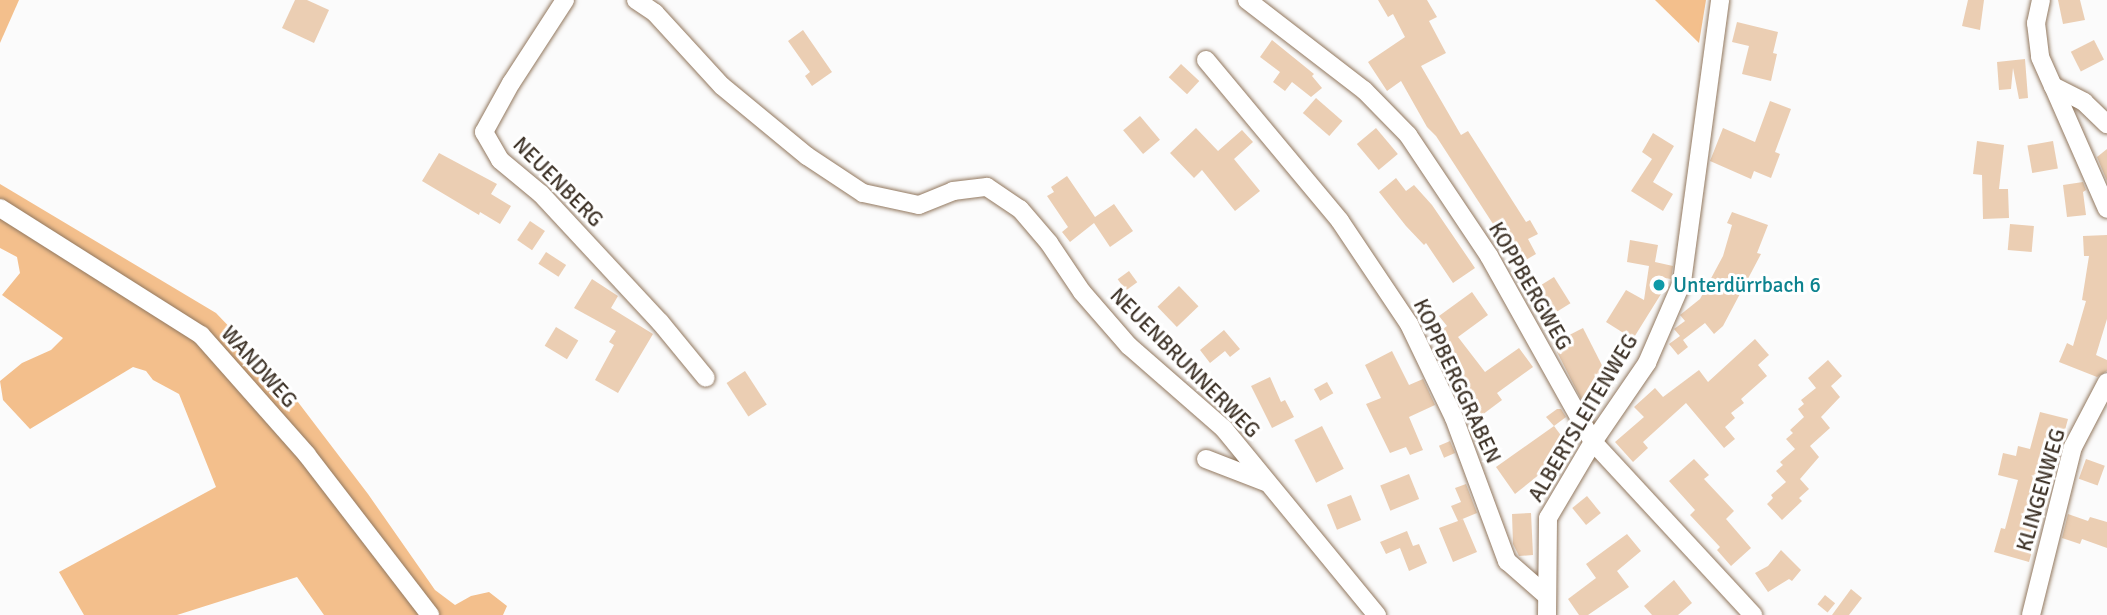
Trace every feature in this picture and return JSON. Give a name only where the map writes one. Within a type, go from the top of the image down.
[{"type":"street","name":"NEUENBERG","points":[[565,0],[511,83],[484,132],[500,160],[541,194],[660,322],[706,378]]},
{"type":"street","name":"NEUENBRUNNERWEG","points":[[636,0],[655,13],[722,86],[807,156],[863,193],[919,205],[953,191],[987,187],[1020,209],[1049,243],[1082,292],[1129,346],[1224,429],[1377,615]]},
{"type":"street","name":"KOPPBERGWEG","points":[[1247,0],[1364,90],[1408,135],[1489,256],[1593,442],[1753,615]]},
{"type":"street","name":"ALBERTSLEITENWEG","points":[[1547,615],[1548,517],[1593,442],[1647,363],[1682,282],[1720,0]]},
{"type":"street","points":[[2041,0],[2036,23],[2040,57],[2107,209]]},
{"type":"street","name":"KOPPBERGGRABEN","points":[[1206,60],[1340,221],[1409,324],[1454,418],[1507,561],[1547,596]]},
{"type":"street","points":[[2053,86],[2084,102],[2107,124]]},
{"type":"street","name":"WANDWEG","points":[[0,208],[201,335],[307,455],[430,615]]},
{"type":"street","name":"KLINGENWEG","points":[[2031,615],[2073,447],[2107,382]]},
{"type":"street","points":[[1206,459],[1270,484]]},
{"type":"shaded area","points":[[0,0],[19,0],[0,43]]},
{"type":"shaded area","points":[[1655,0],[1706,0],[1699,43]]},
{"type":"shaded area","points":[[0,184],[216,313],[285,385],[368,494],[435,590],[455,605],[471,596],[489,592],[507,606],[503,615],[324,615],[297,577],[177,615],[84,615],[59,572],[216,487],[179,394],[153,380],[146,371],[133,367],[30,429],[3,400],[0,381],[22,363],[51,350],[63,338],[2,295],[20,273],[17,257],[0,248]]},
{"type":"building","points":[[295,0],[307,0],[329,10],[314,43],[282,28]]},
{"type":"building","points":[[1378,0],[1427,0],[1437,17],[1429,21],[1446,53],[1421,66],[1461,135],[1468,131],[1526,222],[1530,220],[1538,234],[1528,239],[1536,254],[1519,264],[1436,136],[1427,127],[1401,81],[1387,91],[1368,62],[1405,37],[1393,14],[1388,17]]},
{"type":"building","points":[[1968,0],[1984,0],[1980,30],[1962,26]]},
{"type":"building","points":[[2058,0],[2080,0],[2085,20],[2063,24]]},
{"type":"building","points":[[1737,22],[1778,32],[1773,53],[1777,54],[1771,81],[1742,74],[1749,46],[1732,42]]},
{"type":"building","points":[[803,30],[832,72],[812,86],[805,76],[810,72],[788,41]]},
{"type":"building","points":[[1272,40],[1314,74],[1312,76],[1322,88],[1311,97],[1292,82],[1285,91],[1273,82],[1280,72],[1260,57]]},
{"type":"building","points":[[2094,40],[2104,60],[2081,71],[2071,52]]},
{"type":"building","points":[[2025,59],[2028,98],[2019,99],[2013,68],[2011,89],[1999,90],[1997,62]]},
{"type":"building","points":[[1181,64],[1199,81],[1187,94],[1169,77]]},
{"type":"building","points":[[1316,98],[1342,121],[1329,136],[1303,113]]},
{"type":"building","points":[[1770,101],[1791,109],[1775,152],[1780,154],[1771,178],[1754,171],[1751,179],[1710,161],[1723,128],[1755,142]]},
{"type":"building","points":[[1140,116],[1160,140],[1143,154],[1123,130]]},
{"type":"building","points":[[1196,128],[1218,151],[1242,130],[1253,142],[1234,159],[1260,191],[1235,211],[1202,170],[1194,178],[1170,153]]},
{"type":"building","points":[[1376,128],[1398,154],[1379,170],[1357,144]]},
{"type":"building","points":[[1653,133],[1674,146],[1653,182],[1673,194],[1663,211],[1631,191],[1652,159],[1642,152]]},
{"type":"building","points":[[1977,141],[2004,145],[1999,189],[2008,189],[2009,218],[1983,219],[1982,175],[1973,174]]},
{"type":"building","points":[[2053,141],[2058,169],[2032,173],[2027,146]]},
{"type":"building","points":[[2107,149],[2107,181],[2097,157]]},
{"type":"building","points":[[439,153],[497,184],[491,194],[511,206],[500,224],[480,212],[479,215],[422,181]]},
{"type":"building","points":[[1067,176],[1095,217],[1114,204],[1133,231],[1110,247],[1094,223],[1070,242],[1062,232],[1068,227],[1047,196],[1054,192],[1051,187]]},
{"type":"building","points":[[1396,178],[1406,191],[1414,185],[1432,205],[1475,268],[1453,283],[1426,243],[1424,245],[1406,226],[1379,192]]},
{"type":"building","points":[[2083,182],[2086,190],[2083,192],[2086,215],[2067,217],[2063,185]]},
{"type":"building","points":[[1732,212],[1768,225],[1757,253],[1761,254],[1723,326],[1714,334],[1705,323],[1683,340],[1688,347],[1678,355],[1669,344],[1680,336],[1674,329],[1685,321],[1680,315],[1700,299],[1723,256],[1732,225],[1727,223]]},
{"type":"building","points":[[530,221],[545,231],[532,250],[517,240]]},
{"type":"building","points":[[2010,224],[2034,226],[2032,252],[2008,250]]},
{"type":"building","points":[[2107,235],[2107,319],[2096,355],[2107,360],[2107,371],[2097,377],[2059,362],[2067,343],[2073,346],[2086,301],[2082,300],[2089,256],[2084,256],[2083,236]]},
{"type":"building","points":[[1630,240],[1658,245],[1655,262],[1673,266],[1671,279],[1665,278],[1661,294],[1633,339],[1606,322],[1626,290],[1644,300],[1649,266],[1627,262]]},
{"type":"building","points":[[546,252],[566,265],[559,277],[538,264]]},
{"type":"building","points":[[1129,271],[1137,282],[1126,291],[1118,279]]},
{"type":"building","points":[[1554,277],[1570,303],[1548,317],[1532,291]]},
{"type":"building","points":[[592,279],[618,296],[611,308],[653,334],[618,393],[595,380],[614,345],[609,342],[616,331],[574,308]]},
{"type":"building","points":[[1179,286],[1198,306],[1177,327],[1157,307]]},
{"type":"building","points":[[1472,292],[1488,315],[1458,337],[1485,372],[1519,348],[1533,367],[1497,393],[1502,400],[1482,415],[1448,365],[1454,360],[1436,334],[1447,326],[1439,316]]},
{"type":"building","points":[[556,327],[578,340],[567,359],[545,346]]},
{"type":"building","points":[[1583,328],[1613,388],[1583,403],[1553,343]]},
{"type":"building","points":[[1224,330],[1240,349],[1230,357],[1225,351],[1210,363],[1200,350]]},
{"type":"building","points":[[1755,339],[1769,355],[1758,365],[1767,376],[1741,399],[1744,403],[1731,413],[1735,418],[1725,427],[1735,439],[1724,448],[1686,403],[1643,442],[1648,448],[1633,462],[1615,442],[1644,417],[1634,407],[1655,388],[1663,397],[1699,370],[1708,382]]},
{"type":"building","points":[[1392,351],[1409,385],[1423,379],[1435,405],[1409,417],[1423,450],[1410,455],[1406,447],[1390,453],[1366,404],[1381,398],[1365,365]]},
{"type":"building","points":[[1828,360],[1842,376],[1831,386],[1840,397],[1821,417],[1830,428],[1810,446],[1819,457],[1800,479],[1809,489],[1799,498],[1802,501],[1782,520],[1767,504],[1773,498],[1771,495],[1786,482],[1776,471],[1783,465],[1780,462],[1795,449],[1786,439],[1793,433],[1790,430],[1804,417],[1798,409],[1804,404],[1801,400],[1816,388],[1808,378]]},
{"type":"building","points":[[745,371],[767,405],[748,417],[727,383]]},
{"type":"building","points":[[1270,377],[1281,402],[1285,400],[1294,417],[1272,428],[1251,386]]},
{"type":"building","points":[[1327,382],[1333,393],[1320,401],[1314,389]]},
{"type":"building","points":[[1561,409],[1566,417],[1554,426],[1546,417]]},
{"type":"building","points":[[2040,412],[2068,419],[2029,562],[1994,552],[2001,528],[2005,529],[2018,480],[1998,475],[2003,453],[2016,456],[2018,446],[2030,449]]},
{"type":"building","points":[[1322,426],[1344,469],[1316,483],[1294,440]]},
{"type":"building","points":[[1554,426],[1571,449],[1515,494],[1496,467]]},
{"type":"building","points":[[1450,441],[1455,453],[1444,458],[1439,446]]},
{"type":"building","points":[[1694,459],[1709,475],[1704,479],[1734,511],[1726,519],[1751,548],[1731,566],[1717,550],[1720,547],[1690,515],[1695,510],[1669,481]]},
{"type":"building","points":[[2086,459],[2105,466],[2098,486],[2079,479]]},
{"type":"building","points":[[1409,474],[1419,499],[1390,511],[1380,486]]},
{"type":"building","points":[[1466,484],[1477,513],[1460,520],[1463,519],[1477,552],[1453,562],[1439,528],[1458,521],[1451,506],[1461,502],[1455,488]]},
{"type":"building","points":[[1351,495],[1361,520],[1337,530],[1327,505]]},
{"type":"building","points":[[1587,496],[1601,513],[1586,525],[1572,508]]},
{"type":"building","points":[[1531,513],[1533,555],[1519,556],[1513,544],[1512,514]]},
{"type":"building","points":[[2068,514],[2088,521],[2090,517],[2107,522],[2107,548],[2082,539],[2080,544],[2062,538]]},
{"type":"building","points":[[1407,531],[1413,546],[1419,544],[1427,563],[1409,571],[1400,548],[1386,554],[1380,542]]},
{"type":"building","points":[[1627,534],[1641,551],[1617,571],[1629,587],[1588,615],[1579,615],[1568,599],[1596,578],[1586,564]]},
{"type":"building","points":[[1781,550],[1801,570],[1792,581],[1789,579],[1768,592],[1755,573],[1768,566]]},
{"type":"building","points":[[1674,580],[1692,603],[1678,615],[1652,615],[1644,606]]},
{"type":"building","points":[[1851,589],[1862,598],[1849,615],[1832,615]]},
{"type":"building","points":[[1825,595],[1835,603],[1828,613],[1817,604]]},
{"type":"place","name":"Unterdürrbach 6","points":[[1659,285]]}]
